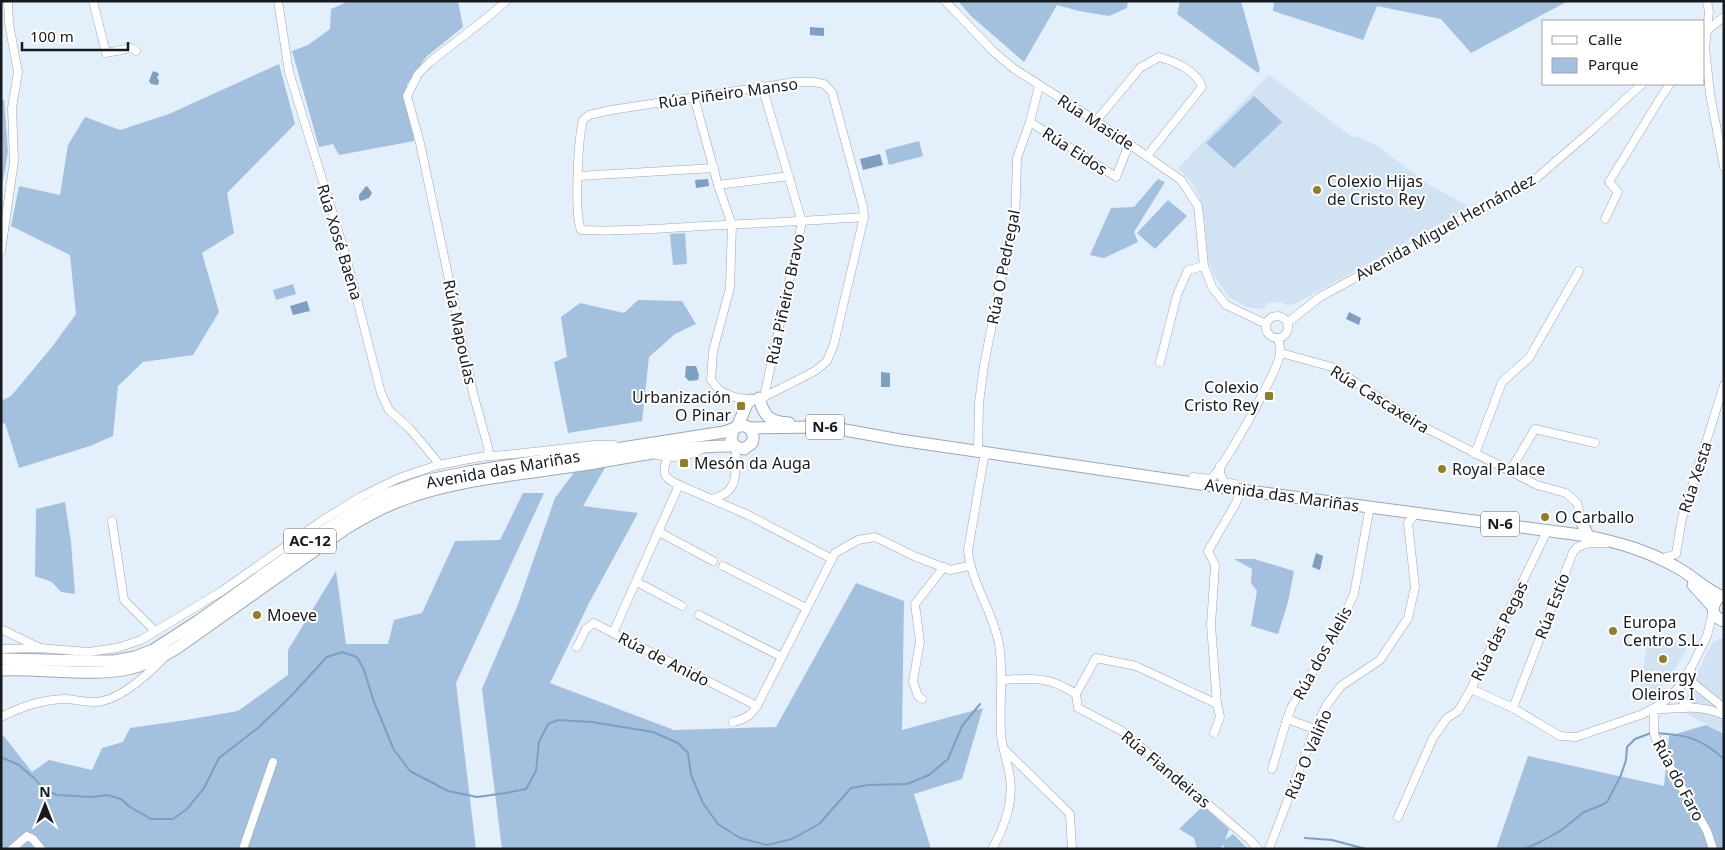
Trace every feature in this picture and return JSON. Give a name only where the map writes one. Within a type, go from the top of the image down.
[{"type":"highway","points":[[735,447],[731,436],[742,428],[758,401],[772,420],[815,427]]},
{"type":"highway","name":"Avenida das Mariñas","points":[[1,659],[89,662],[114,660],[154,650],[198,622],[327,529],[358,509],[424,481],[468,472],[742,428],[834,428],[900,440],[1241,490],[1588,536],[1635,547],[1681,570],[1710,591],[1724,597]]},
{"type":"highway","points":[[742,428],[754,437],[752,444]]},
{"type":"highway","name":"Avenida das Mariñas","points":[[752,444],[773,434],[794,432],[900,440]]},
{"type":"highway","name":"AC-12","points":[[735,447],[744,449],[752,444]]},
{"type":"highway","name":"Avenida das Mariñas","points":[[1,670],[126,670],[156,660],[345,529],[401,500],[430,491],[465,483],[651,454],[735,447]]},
{"type":"highway","points":[[1575,535],[1583,525],[1588,536]]},
{"type":"highway","name":"Avenida das Mariñas","points":[[1660,559],[1700,592],[1716,621]]},
{"type":"highway","name":"N-6","points":[[1716,621],[1716,600],[1724,597]]},
{"type":"street","points":[[1,251],[14,161],[12,108],[18,72],[5,24],[8,1]]},
{"type":"street","points":[[93,1],[106,53],[131,48],[136,51]]},
{"type":"street","name":"Rúa Xosé Baena","points":[[278,1],[289,72],[345,253],[381,393],[389,410],[410,429],[438,464]]},
{"type":"street","name":"Rúa Mapoulas","points":[[489,456],[473,393],[420,143],[407,96],[418,74],[430,62],[506,1]]},
{"type":"street","name":"Rúa Maside","points":[[945,1],[994,52],[1013,68],[1096,121],[1181,180],[1198,206],[1204,266],[1212,287],[1226,305],[1266,324]]},
{"type":"street","points":[[1707,1],[1709,12],[1705,48],[1710,94],[1724,167]]},
{"type":"street","points":[[1706,31],[1724,17]]},
{"type":"street","points":[[1096,121],[1140,68],[1159,57],[1172,61],[1196,77],[1202,87],[1147,156]]},
{"type":"street","name":"Rúa Piñeiro Manso","points":[[732,225],[609,231],[581,230],[578,221],[583,120],[589,115],[795,82],[824,84],[832,92],[863,207],[864,217],[834,344],[827,361],[815,371],[758,401]]},
{"type":"street","name":"Avenida Miguel Hernández","points":[[1288,322],[1320,297],[1533,181],[1641,85]]},
{"type":"street","points":[[1605,219],[1618,192],[1609,182],[1660,97],[1669,85]]},
{"type":"street","name":"Rúa Piñeiro Bravo","points":[[758,401],[802,222],[762,86]]},
{"type":"street","name":"Rúa O Pedregal","points":[[969,566],[969,535],[980,488],[982,452],[979,403],[984,365],[1004,264],[1015,224],[1018,158],[1039,86]]},
{"type":"street","points":[[694,97],[718,184],[732,225],[730,288],[713,351],[711,380],[714,386],[727,394],[744,400],[758,401]]},
{"type":"street","name":"Rúa Eidos","points":[[1030,122],[1116,177],[1129,144]]},
{"type":"street","points":[[579,176],[714,168]]},
{"type":"street","points":[[718,184],[789,176]]},
{"type":"street","points":[[732,225],[864,217]]},
{"type":"street","points":[[1160,362],[1177,296],[1188,270],[1204,266]]},
{"type":"street","points":[[1475,454],[1502,382],[1529,358],[1579,271]]},
{"type":"street","points":[[1275,316],[1283,317],[1288,322],[1287,333],[1278,338],[1269,334],[1266,324],[1275,316]]},
{"type":"street","points":[[1127,473],[1152,472],[1211,479],[1255,408],[1277,366],[1281,353],[1278,338]]},
{"type":"street","name":"Rúa Cascaxeira","points":[[1281,353],[1332,367],[1424,427],[1537,485],[1566,493],[1577,503],[1583,525]]},
{"type":"street","name":"Rúa Xesta","points":[[1660,559],[1676,554],[1682,518],[1722,400],[1724,386]]},
{"type":"street","points":[[1510,471],[1536,429],[1595,443]]},
{"type":"street","name":"Avenida das Mariñas","points":[[1,647],[88,652],[117,648],[141,640],[222,591],[316,525],[360,497],[399,478],[438,464],[594,444],[636,446]]},
{"type":"street","points":[[712,500],[732,489],[735,476],[735,447]]},
{"type":"street","points":[[651,454],[667,458],[695,453],[705,448]]},
{"type":"street","points":[[667,458],[664,474],[672,482],[748,515],[832,559]]},
{"type":"street","points":[[1220,466],[1220,473],[1224,482],[1293,493],[1303,498]]},
{"type":"street","name":"Rúa de Anido","points":[[679,485],[613,633],[757,706]]},
{"type":"street","points":[[1214,733],[1220,717],[1217,704],[1211,625],[1215,565],[1208,551],[1236,503],[1241,490]]},
{"type":"street","name":"Rúa dos Alelis","points":[[1272,769],[1287,719],[1306,681],[1335,636],[1354,594],[1370,506]]},
{"type":"street","name":"Rúa O Valiño","points":[[1269,849],[1315,729],[1326,706],[1341,686],[1380,660],[1408,618],[1415,587],[1408,523],[1416,513]]},
{"type":"street","points":[[112,521],[124,600],[155,631]]},
{"type":"street","name":"Rúa das Pegas","points":[[1547,531],[1471,689],[1514,708],[1560,736],[1576,737],[1651,710]]},
{"type":"street","points":[[659,532],[713,561]]},
{"type":"street","points":[[733,722],[751,716],[835,553],[858,540],[875,537],[914,556],[950,570],[969,566],[991,617],[998,643],[1002,680],[1001,736],[1010,775],[1010,800],[1004,824],[992,849]]},
{"type":"street","name":"Rúa Estío","points":[[1514,708],[1576,547],[1621,543]]},
{"type":"street","points":[[723,566],[806,608]]},
{"type":"street","points":[[922,699],[918,696],[913,682],[920,642],[915,604],[944,567]]},
{"type":"street","points":[[637,582],[682,606]]},
{"type":"street","points":[[699,615],[782,657]]},
{"type":"street","points":[[1693,708],[1684,703],[1679,696],[1678,688],[1716,621]]},
{"type":"street","points":[[577,647],[586,629],[594,624],[613,633]]},
{"type":"street","name":"Avenida das Mariñas","points":[[1,629],[39,648]]},
{"type":"street","name":"Avenida das Mariñas","points":[[1,717],[42,700],[66,699],[99,702],[112,699],[153,668],[167,654]]},
{"type":"street","points":[[1002,680],[1036,678],[1060,684],[1076,694],[1096,658],[1136,666],[1217,704]]},
{"type":"street","points":[[1691,668],[1690,677],[1693,683],[1724,708]]},
{"type":"street","points":[[1651,710],[1661,704],[1678,688],[1686,683],[1693,683]]},
{"type":"street","points":[[1398,817],[1433,738],[1447,718],[1458,711],[1471,689]]},
{"type":"street","points":[[1693,708],[1700,703],[1702,691]]},
{"type":"street","name":"Rúa Fiandeiras","points":[[1076,694],[1078,708],[1122,731],[1250,840],[1258,849]]},
{"type":"street","points":[[1651,710],[1693,708],[1718,712],[1724,715]]},
{"type":"street","name":"Rúa do Faro","points":[[1651,710],[1654,716],[1654,733],[1659,748],[1707,831],[1713,849]]},
{"type":"street","points":[[1287,719],[1315,729]]},
{"type":"street","points":[[1004,749],[1070,814],[1072,849]]},
{"type":"street","points":[[243,849],[273,762]]},
{"type":"street","points":[[12,849],[27,836],[33,839],[42,849]]},
{"type":"shaded area","points":[[810,27],[824,28],[824,36],[810,35]]},
{"type":"shaded area","points":[[153,71],[159,75],[157,77],[158,85],[151,84],[149,81]]},
{"type":"shaded area","name":"Colexio Hijas de Cristo Rey","points":[[1269,75],[1354,138],[1356,136],[1376,145],[1429,185],[1470,207],[1293,305],[1285,305],[1281,302],[1268,303],[1264,308],[1259,309],[1247,307],[1229,297],[1214,276],[1208,260],[1204,218],[1199,196],[1191,182],[1178,168]]},
{"type":"shaded area","points":[[880,154],[883,165],[863,170],[860,159]]},
{"type":"shaded area","points":[[708,179],[709,186],[696,188],[695,180]]},
{"type":"shaded area","points":[[366,186],[372,193],[369,198],[361,201],[359,195]]},
{"type":"shaded area","points":[[307,301],[310,311],[293,315],[290,306]]},
{"type":"shaded area","points":[[1349,312],[1361,318],[1359,325],[1346,319]]},
{"type":"shaded area","points":[[686,366],[696,366],[699,375],[698,380],[689,381],[685,377]]},
{"type":"shaded area","points":[[881,372],[890,373],[890,387],[881,387]]},
{"type":"shaded area","points":[[1316,553],[1323,556],[1320,570],[1312,567]]},
{"type":"shaded area","points":[[1724,637],[1724,734],[1682,711],[1711,645]]},
{"type":"shaded area","name":"Plenergy Oleiros I","points":[[1648,638],[1689,645],[1673,672],[1657,691],[1640,688]]},
{"type":"green space","points":[[349,1],[458,1],[463,27],[426,57],[407,84],[414,141],[339,155],[333,144],[319,147],[292,51],[308,45],[330,29],[331,9]]},
{"type":"green space","points":[[958,1],[1128,1],[1127,8],[1109,16],[1057,5],[1024,62],[971,16]]},
{"type":"green space","points":[[1180,1],[1241,1],[1260,70],[1258,73],[1177,14]]},
{"type":"green space","points":[[1274,1],[1568,1],[1471,53],[1441,19],[1377,6],[1363,40],[1273,11]]},
{"type":"green space","points":[[279,64],[295,124],[227,193],[234,233],[202,253],[219,312],[193,355],[143,362],[118,386],[113,436],[90,446],[19,468],[5,423],[1,424],[1,401],[11,396],[52,347],[76,314],[70,255],[11,226],[19,186],[60,195],[68,145],[85,117],[120,130],[169,114]]},
{"type":"green space","points":[[1254,96],[1282,122],[1234,168],[1206,143]]},
{"type":"green space","points":[[1,100],[4,100],[8,152],[1,192]]},
{"type":"green space","points":[[919,141],[923,156],[889,165],[885,150]]},
{"type":"green space","points":[[1158,179],[1165,182],[1134,232],[1138,242],[1104,258],[1090,255],[1111,208],[1134,207]]},
{"type":"green space","points":[[1168,200],[1187,216],[1155,249],[1137,233]]},
{"type":"green space","points":[[685,233],[687,264],[673,265],[670,234]]},
{"type":"green space","points":[[293,284],[296,294],[276,300],[273,290]]},
{"type":"green space","points":[[638,300],[682,301],[696,324],[675,334],[649,357],[642,421],[568,433],[554,362],[567,357],[561,317],[580,303],[624,313]]},
{"type":"green space","points":[[606,466],[583,506],[638,513],[589,603],[550,683],[674,730],[776,727],[856,583],[904,601],[902,730],[983,708],[962,779],[914,794],[931,849],[502,849],[482,689],[517,607],[555,498],[576,470]]},
{"type":"green space","points":[[523,493],[544,493],[456,683],[476,849],[1,849],[1,736],[3,735],[32,772],[49,760],[92,770],[102,748],[123,742],[130,728],[238,711],[288,675],[288,650],[336,571],[346,644],[388,644],[394,620],[422,613],[455,541],[500,540]]},
{"type":"green space","points":[[65,502],[71,542],[75,594],[61,592],[52,582],[35,576],[36,509]]},
{"type":"green space","points":[[1234,559],[1254,559],[1294,571],[1288,602],[1278,634],[1251,626],[1257,591],[1251,583],[1252,569]]},
{"type":"green space","points":[[1706,725],[1724,734],[1724,849],[1496,849],[1528,756],[1664,786],[1669,736]]},
{"type":"green space","points":[[1203,806],[1229,829],[1225,840],[1233,834],[1248,849],[1226,849],[1223,845],[1220,849],[1197,849],[1194,838],[1179,829]]},
{"type":"waterway","points":[[3,758],[19,765],[43,789],[57,795],[91,797],[107,795],[121,799],[130,807],[151,819],[173,819],[187,809],[204,788],[219,758],[258,728],[327,657],[342,652],[357,657],[364,670],[374,702],[394,750],[410,771],[448,791],[477,797],[526,789],[536,771],[539,742],[548,724],[558,720],[592,722],[653,732],[678,743],[688,753],[691,775],[703,803],[718,824],[740,838],[767,845],[792,839],[819,824],[851,788],[868,785],[907,784],[929,775],[948,759],[962,726],[980,704]]},
{"type":"waterway","points":[[1525,849],[1560,831],[1584,812],[1607,802],[1621,775],[1626,760],[1627,747],[1635,739],[1651,733]]},
{"type":"waterway","points":[[1656,733],[1693,739],[1708,746],[1724,759]]},
{"type":"waterway","points":[[1305,838],[1332,840],[1366,849]]},
{"type":"place","name":"Colexio Hijas de Cristo Rey","points":[[1317,190]]},
{"type":"place","name":"Colexio Cristo Rey","points":[[1269,396]]},
{"type":"place","name":"Urbanización O Pinar","points":[[741,406]]},
{"type":"place","name":"Mesón da Auga","points":[[684,463]]},
{"type":"place","name":"Royal Palace","points":[[1442,469]]},
{"type":"place","name":"O Carballo","points":[[1545,517]]},
{"type":"place","name":"Moeve","points":[[257,615]]},
{"type":"place","name":"Europa Centro S.L.","points":[[1613,631]]},
{"type":"place","name":"Plenergy Oleiros I","points":[[1663,659]]}]
